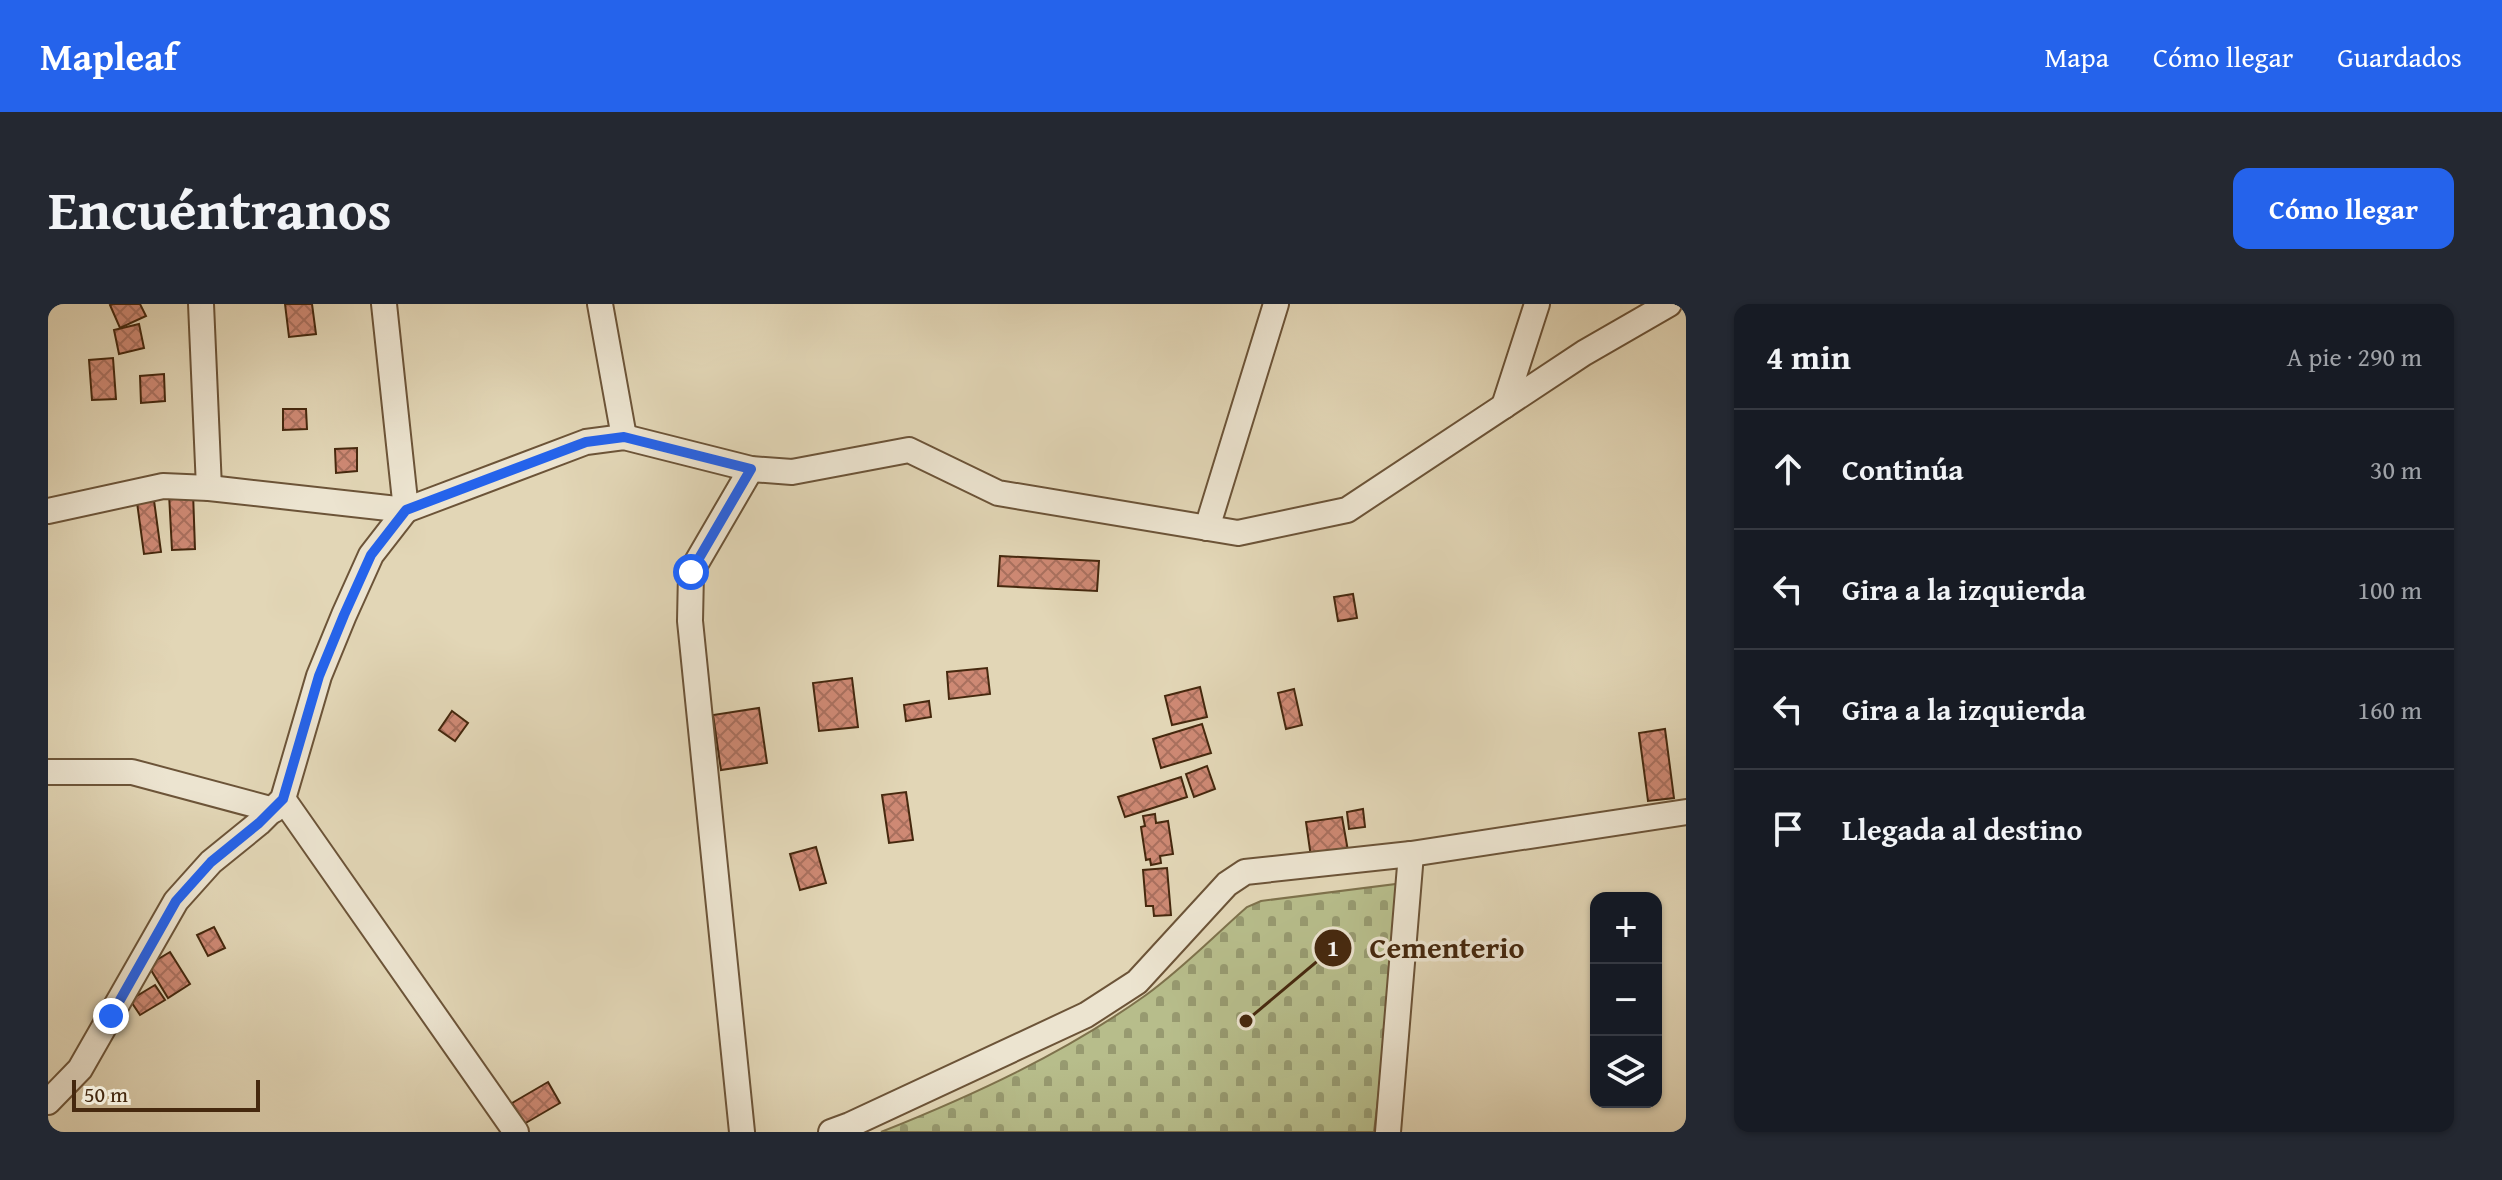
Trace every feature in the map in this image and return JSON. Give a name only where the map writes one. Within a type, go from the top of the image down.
[{"type":"street","points":[[201,304],[209,488]]},
{"type":"street","points":[[48,1102],[80,1069],[176,901],[211,862],[278,804],[319,676],[344,615],[371,555],[406,510],[384,304]]},
{"type":"street","points":[[600,304],[624,437]]},
{"type":"street","points":[[1207,528],[1276,304]]},
{"type":"street","points":[[1504,406],[1537,304]]},
{"type":"street","points":[[48,511],[163,486],[209,488],[406,510],[586,442],[624,437],[751,469],[792,472],[909,450],[998,493],[1238,533],[1347,510],[1584,353],[1669,304]]},
{"type":"street","points":[[742,1132],[690,621],[691,572],[751,469]]},
{"type":"street","points":[[48,772],[132,772],[278,804],[516,1132]]},
{"type":"street","points":[[831,1132],[1086,1015],[1137,982],[1227,884],[1245,872],[1411,854],[1686,812]]},
{"type":"street","points":[[1388,1132],[1411,854]]},
{"type":"green space","points":[[1404,883],[1374,1132],[881,1132],[984,1088],[1084,1036],[1159,985],[1247,907],[1261,901]]},
{"type":"building","points":[[140,304],[146,316],[120,328],[110,305]]},
{"type":"building","points":[[285,304],[312,304],[316,334],[289,337]]},
{"type":"building","points":[[139,324],[144,348],[119,354],[114,330]]},
{"type":"building","points":[[113,358],[116,399],[92,400],[89,360]]},
{"type":"building","points":[[164,374],[165,401],[141,403],[140,376]]},
{"type":"building","points":[[283,409],[306,409],[307,429],[283,430]]},
{"type":"building","points":[[357,448],[357,471],[336,473],[335,449]]},
{"type":"building","points":[[193,492],[195,549],[172,550],[169,494]]},
{"type":"building","points":[[153,493],[161,552],[144,554],[136,495]]},
{"type":"building","points":[[1000,556],[1099,561],[1097,591],[998,586]]},
{"type":"building","points":[[1353,594],[1357,618],[1338,621],[1334,597]]},
{"type":"building","points":[[987,668],[990,694],[949,699],[947,672]]},
{"type":"building","points":[[852,678],[858,727],[819,731],[813,683]]},
{"type":"building","points":[[1200,687],[1207,717],[1172,725],[1165,696]]},
{"type":"building","points":[[1294,689],[1302,725],[1286,729],[1278,693]]},
{"type":"building","points":[[929,701],[931,717],[906,721],[904,705]]},
{"type":"building","points":[[759,708],[767,763],[721,770],[713,715]]},
{"type":"building","points":[[452,711],[468,723],[455,741],[439,730]]},
{"type":"building","points":[[1202,724],[1211,753],[1161,768],[1153,739]]},
{"type":"building","points":[[1665,729],[1674,798],[1648,801],[1639,733]]},
{"type":"building","points":[[1207,766],[1215,789],[1194,797],[1186,774]]},
{"type":"building","points":[[1181,777],[1187,797],[1125,817],[1118,797]]},
{"type":"building","points":[[906,792],[913,840],[889,843],[882,795]]},
{"type":"building","points":[[1363,809],[1365,827],[1349,829],[1347,812]]},
{"type":"building","points":[[1155,814],[1156,823],[1168,821],[1173,854],[1160,856],[1161,863],[1151,865],[1150,859],[1146,860],[1141,827],[1145,826],[1143,816]]},
{"type":"building","points":[[1342,817],[1348,851],[1311,857],[1306,822]]},
{"type":"building","points":[[816,847],[826,883],[800,890],[790,854]]},
{"type":"building","points":[[1167,868],[1171,915],[1154,916],[1153,906],[1146,906],[1143,870]]},
{"type":"building","points":[[214,927],[225,948],[208,956],[197,935]]},
{"type":"building","points":[[170,952],[190,984],[168,998],[148,965]]},
{"type":"building","points":[[155,985],[165,1000],[140,1015],[130,1000]]},
{"type":"building","points":[[548,1082],[560,1103],[524,1124],[512,1103]]},
{"type":"place","name":"Cementerio","points":[[1246,1021]]},
{"type":"route","points":[[111,1016],[176,901],[211,862],[283,799],[319,676],[344,615],[371,555],[406,510],[586,442],[624,437],[751,469],[691,572]]}]
